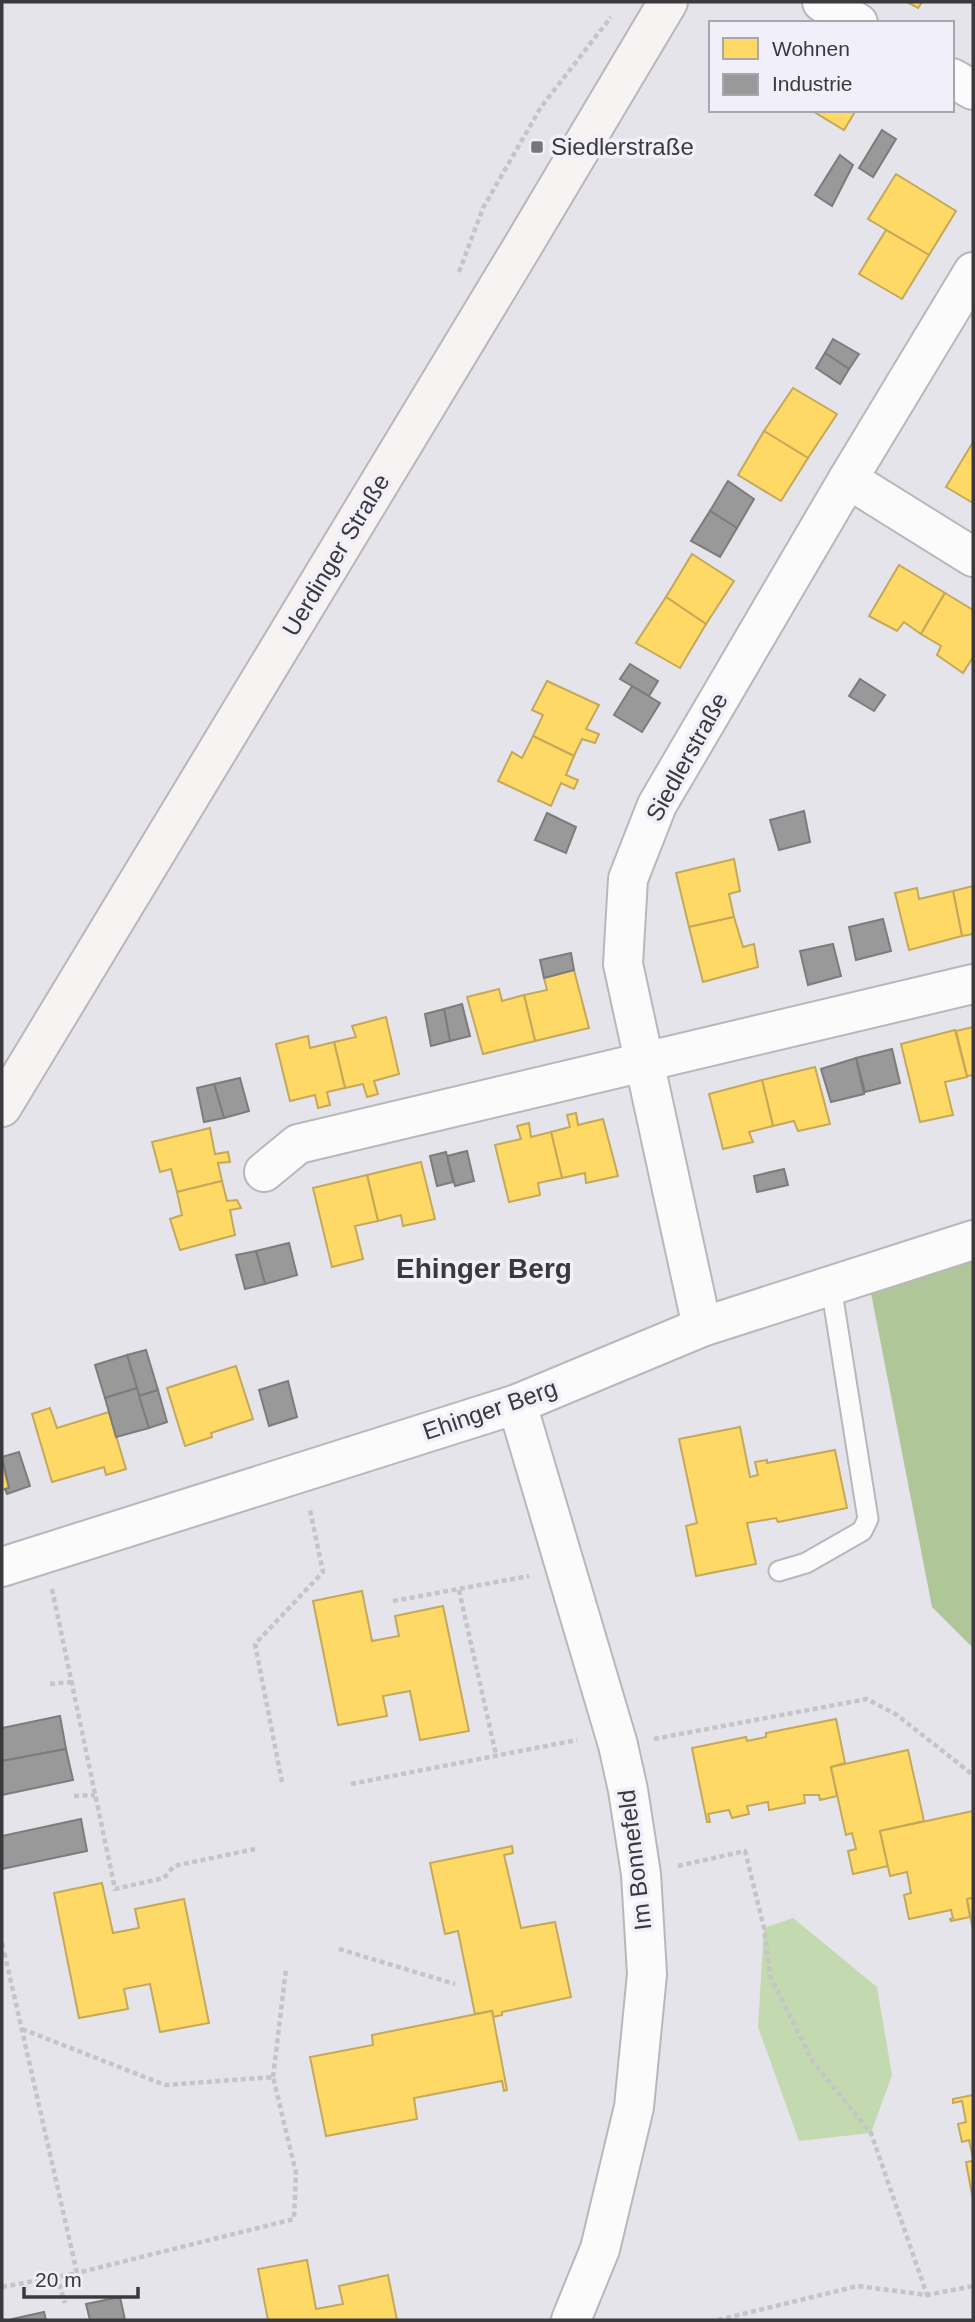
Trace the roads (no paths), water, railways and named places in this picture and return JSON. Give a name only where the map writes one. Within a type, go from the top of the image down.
[{"type":"main road","name":"Uerdinger Straße","points":[[2,1107],[668,2]]},
{"type":"street","points":[[822,2],[855,21]]},
{"type":"street","points":[[954,79],[973,90]]},
{"type":"street","name":"Siedlerstraße","points":[[702,1326],[623,964],[628,879],[657,806],[848,479],[973,272]]},
{"type":"street","points":[[848,479],[973,557]]},
{"type":"street","points":[[264,1172],[298,1144],[973,984]]},
{"type":"street","name":"Ehinger Berg","points":[[2,1567],[517,1404],[702,1326],[973,1240]]},
{"type":"street","name":"Im Bonnefeld","points":[[517,1404],[617,1739],[641,1874],[647,1974],[634,2107],[600,2249],[572,2320]]},
{"type":"lane","points":[[779,1571],[806,1563],[862,1531],[868,1519],[831,1286]]},
{"type":"place","name":"Siedlerstraße","points":[[537,147]]},
{"type":"district","name":"Ehinger Berg","points":[[484,1268]]}]
